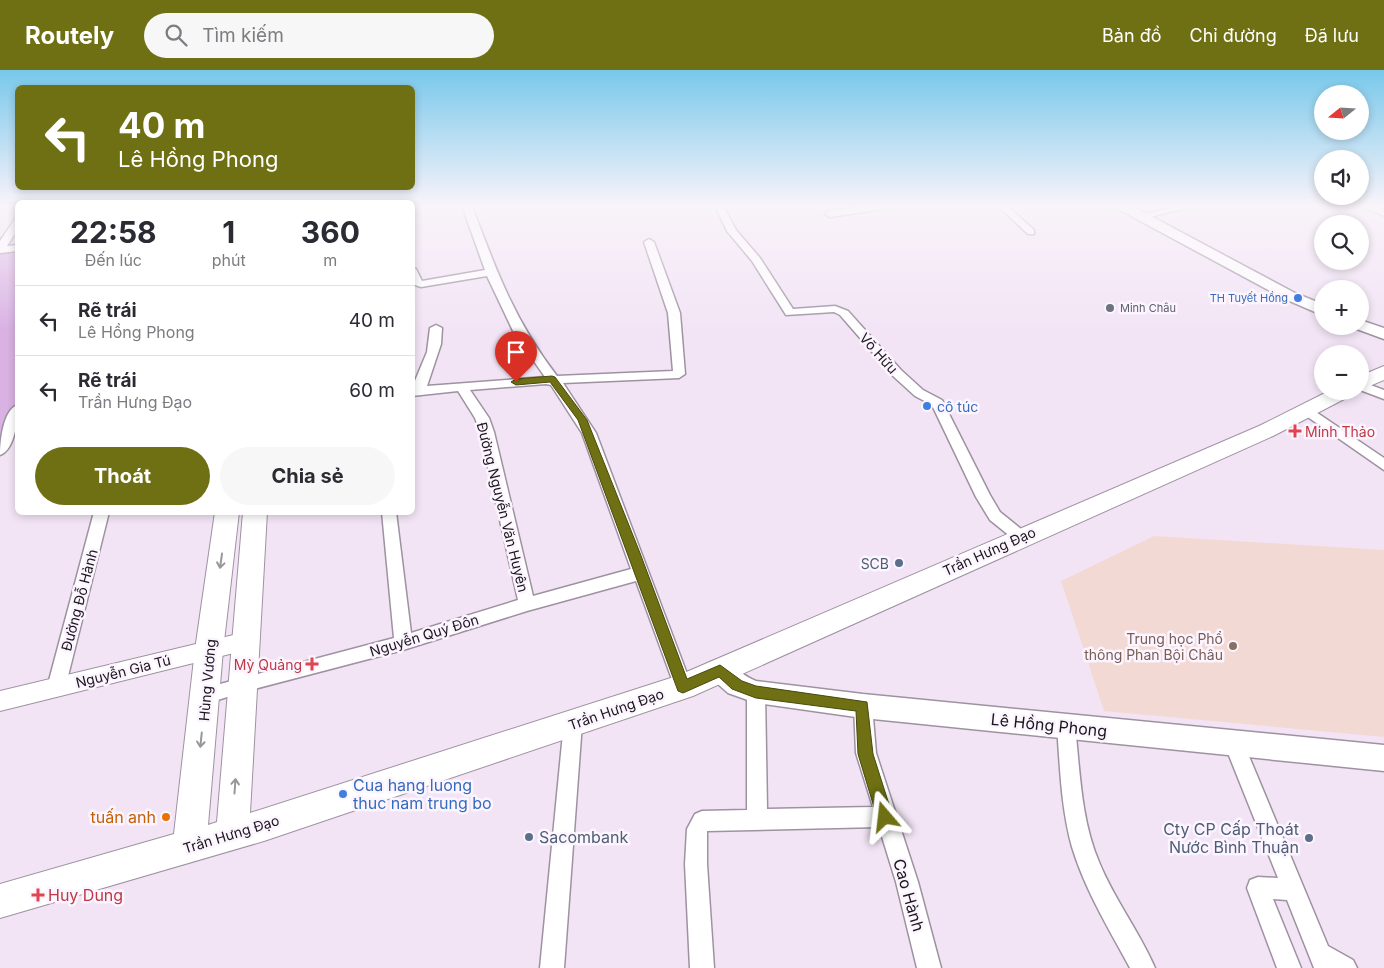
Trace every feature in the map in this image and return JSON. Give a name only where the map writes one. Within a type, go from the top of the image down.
[{"type":"main road","points":[[1201,248],[1290,296],[1314,306]]},
{"type":"main road","points":[[1369,328],[1384,334]]},
{"type":"main road","points":[[1369,380],[1384,372]]},
{"type":"main road","name":"Trần Hưng Đạo","points":[[0,901],[232,834],[683,687],[1266,431],[1327,400]]},
{"type":"main road","name":"Hùng Vương","points":[[189,847],[206,696],[209,650],[227,515]]},
{"type":"main road","points":[[232,834],[256,515]]},
{"type":"main road","name":"Lê Hồng Phong","points":[[720,670],[737,685],[756,692],[862,706],[1384,758]]},
{"type":"street","points":[[0,250],[15,248]]},
{"type":"street","points":[[483,248],[520,332],[552,379],[574,406],[589,433],[683,687]]},
{"type":"street","points":[[436,328],[436,344],[416,391],[552,379],[679,374],[674,313],[651,248]]},
{"type":"street","name":"Võ Hữu","points":[[746,248],[756,260],[790,313],[835,309],[844,313],[897,373],[919,393],[937,403],[995,516],[1021,537]]},
{"type":"street","points":[[415,281],[421,284],[492,272]]},
{"type":"street","name":"Đường Nguyễn Văn Huyên","points":[[461,386],[482,418],[487,432],[527,604]]},
{"type":"street","points":[[1369,389],[1384,395]]},
{"type":"street","points":[[1307,410],[1384,465]]},
{"type":"street","points":[[1,448],[15,416]]},
{"type":"street","points":[[1,448],[15,443]]},
{"type":"street","name":"Đường Đỗ Hành","points":[[56,688],[101,515]]},
{"type":"street","points":[[389,515],[403,643]]},
{"type":"street","name":"Nguyễn Quý Đôn","points":[[206,696],[243,684],[403,643],[527,604],[642,573]]},
{"type":"street","name":"Nguyễn Gia Tú","points":[[0,701],[246,641]]},
{"type":"street","points":[[756,692],[757,819]]},
{"type":"street","name":"Cao Hành","points":[[862,706],[866,754],[907,882],[929,968]]},
{"type":"street","points":[[552,968],[573,724]]},
{"type":"street","points":[[1066,726],[1073,798],[1084,848],[1105,897],[1143,968]]},
{"type":"street","points":[[1234,743],[1323,961],[1345,968]]},
{"type":"street","points":[[702,968],[696,864],[697,828],[702,821],[885,817]]},
{"type":"street","points":[[1289,968],[1258,888],[1294,889]]},
{"type":"shaded area","points":[[15,252],[15,405],[0,440],[0,254]]},
{"type":"shaded area","name":"Trung học Phổ thông Phan Bội Châu","points":[[1154,536],[1384,550],[1384,737],[1104,711],[1061,581]]},
{"type":"place","name":"TH Tuyết Hồng","points":[[1298,298]]},
{"type":"place","name":"Minh Châu","points":[[1110,308]]},
{"type":"place","name":"cô túc","points":[[927,406]]},
{"type":"place","name":"Minh Thảo","points":[[1295,431]]},
{"type":"place","name":"SCB","points":[[899,563]]},
{"type":"place","name":"Trung học Phổ thông Phan Bội Châu","points":[[1233,646]]},
{"type":"place","name":"Mỳ Quảng","points":[[312,664]]},
{"type":"place","name":"Cua hang luong thuc nam trung bo","points":[[343,794]]},
{"type":"place","name":"tuấn anh","points":[[166,817]]},
{"type":"place","name":"Sacombank","points":[[529,837]]},
{"type":"place","name":"Cty CP Cấp Thoát Nước Bình Thuận","points":[[1309,838]]},
{"type":"place","name":"Huy Dung","points":[[38,895]]},
{"type":"route","points":[[516,382],[552,379],[574,406],[582,420],[589,433],[683,687],[720,670],[737,685],[756,692],[862,706],[866,754],[885,817]]}]
